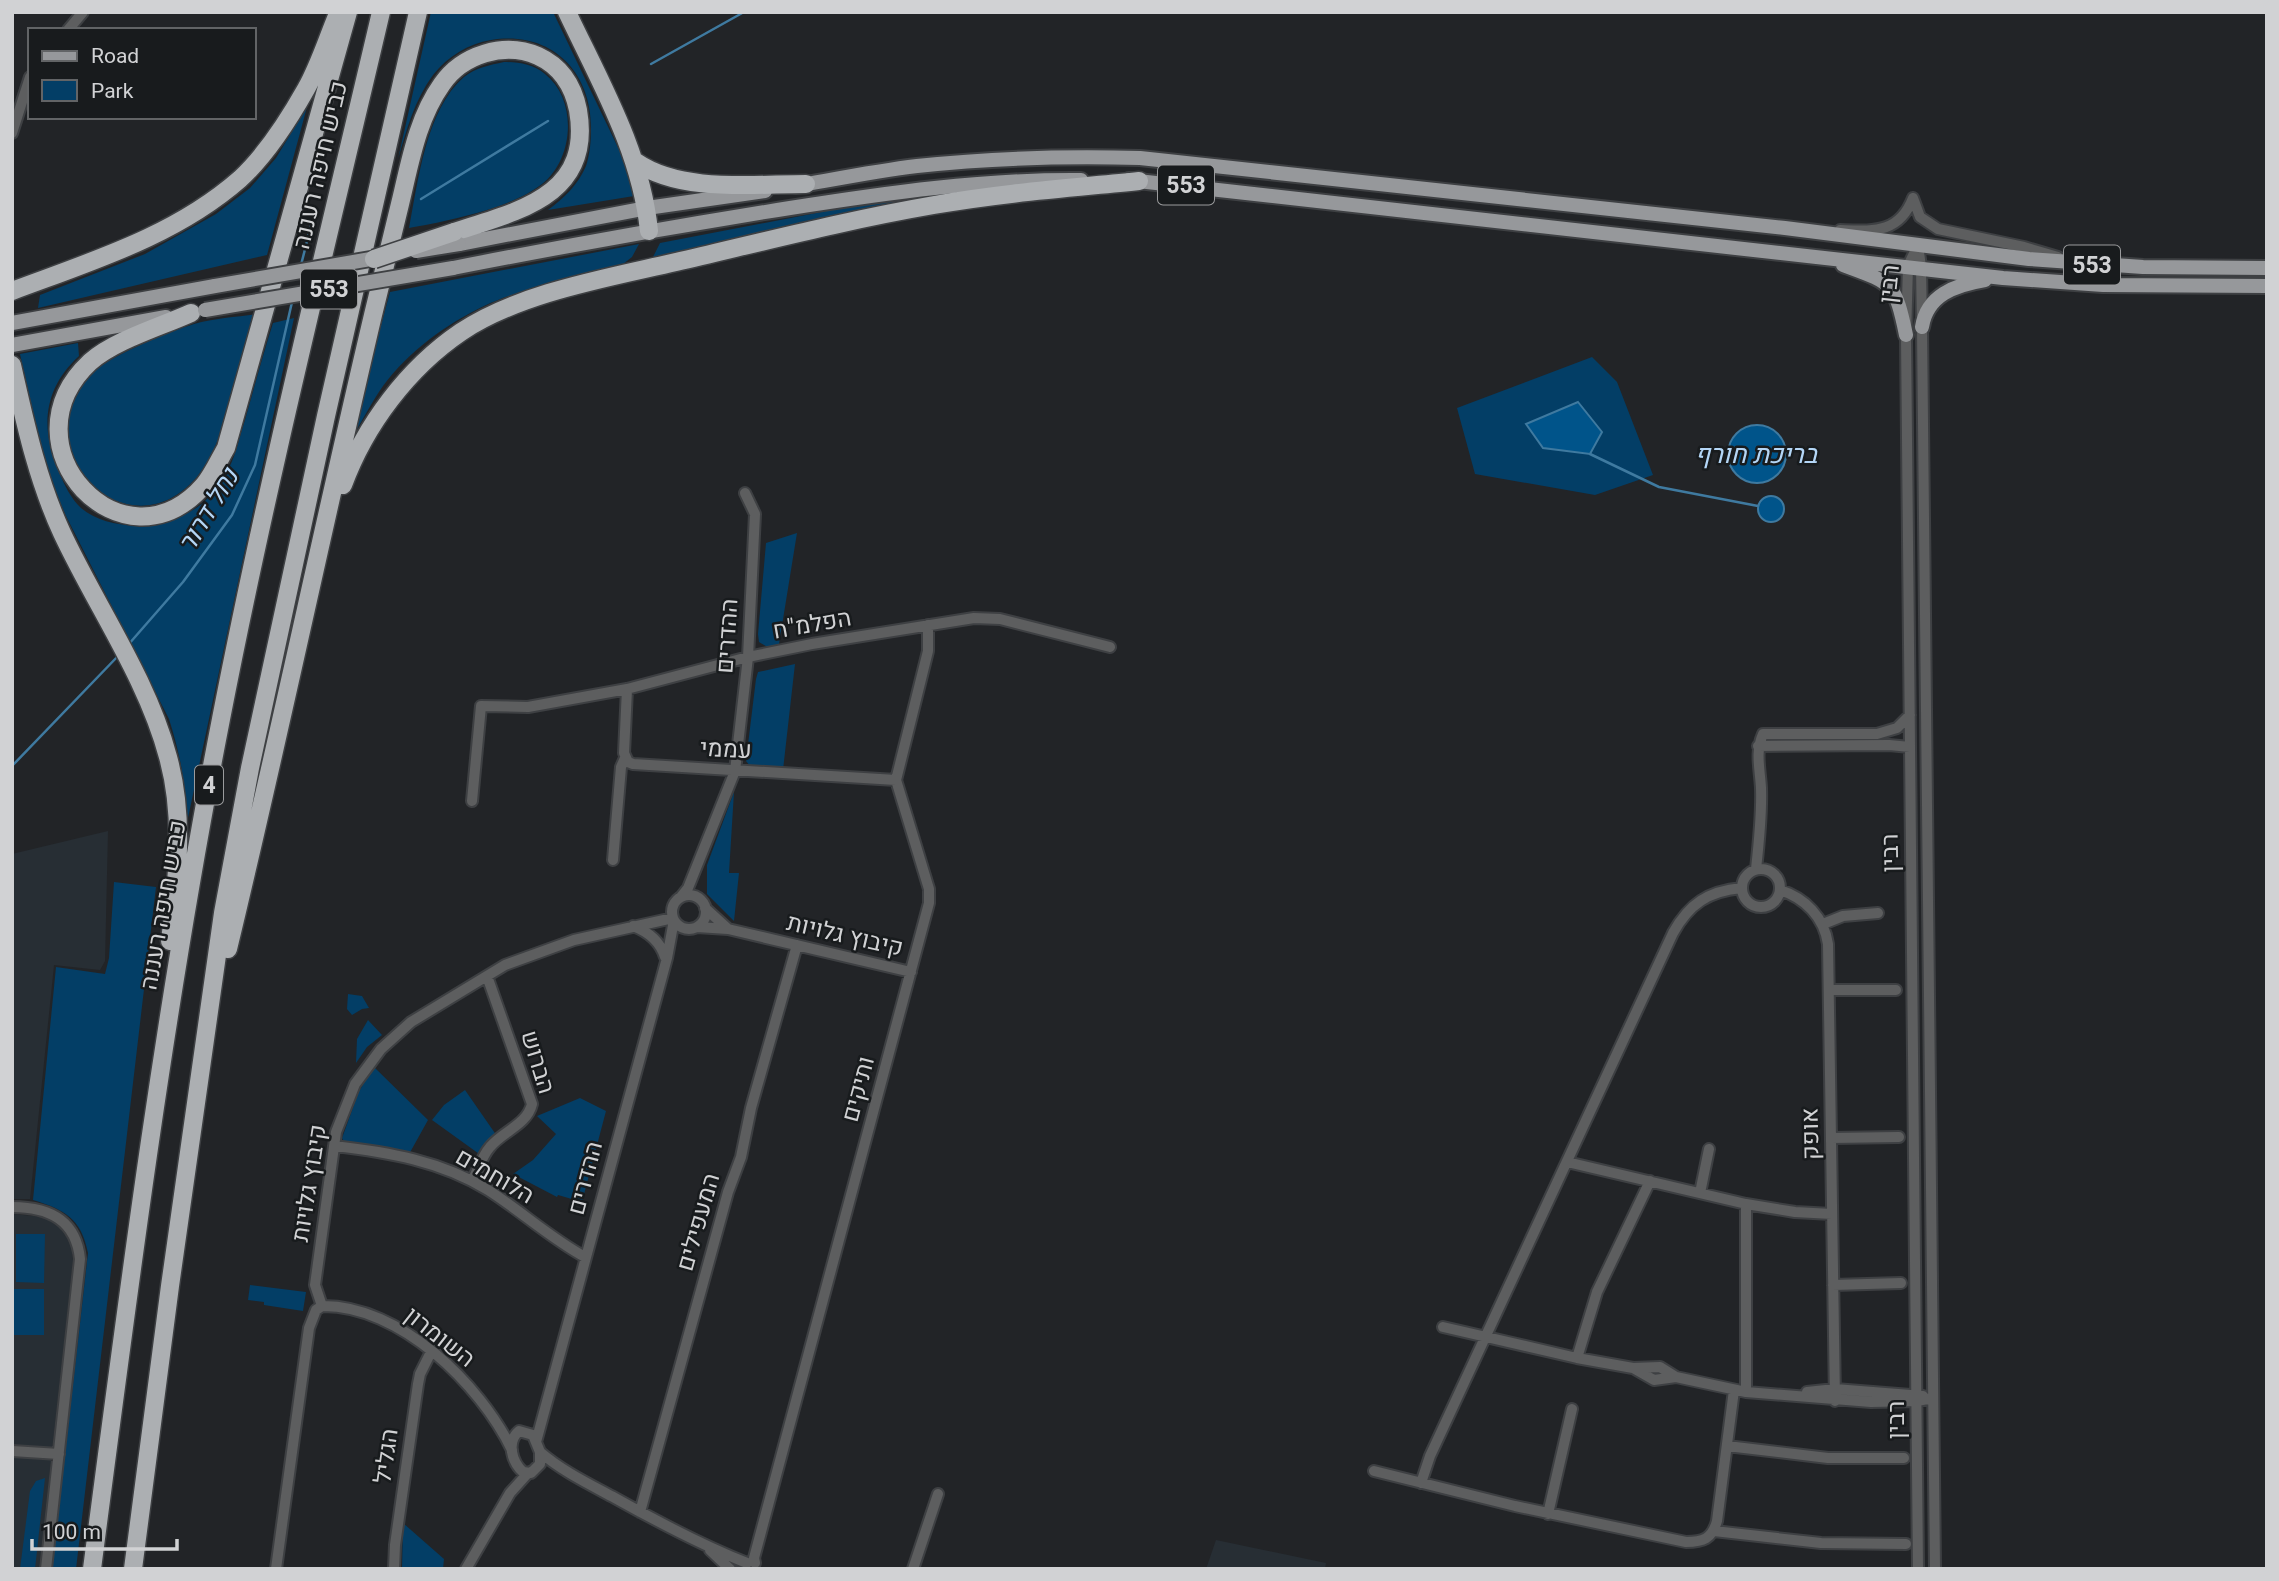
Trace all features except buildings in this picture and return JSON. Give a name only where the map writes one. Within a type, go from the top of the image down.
[{"type":"highway","points":[[12,291],[150,237],[187,218],[240,179],[274,140],[308,87],[338,12]]},
{"type":"highway","points":[[198,312],[129,340],[91,361],[69,386],[62,401],[55,430],[59,451],[74,483],[99,505],[120,514],[137,516],[174,508],[205,484],[226,448],[348,12]]},
{"type":"highway","name":"כביש חיפה רעננה","points":[[92,1569],[132,1265],[178,961],[221,718],[269,495],[381,12]]},
{"type":"highway","name":"4","points":[[133,1569],[223,914],[250,768],[326,415],[418,12]]},
{"type":"highway","points":[[567,12],[636,162],[647,208],[649,230]]},
{"type":"highway","points":[[202,1058],[352,402],[410,162],[424,113],[443,81],[456,67],[485,53],[517,50],[530,53],[549,61],[561,72],[577,104],[579,141],[575,160],[560,184],[542,200],[457,238],[374,259]]},
{"type":"highway","points":[[636,162],[659,176],[688,182],[806,184]]},
{"type":"highway","points":[[294,664],[334,507],[349,468],[387,404],[410,376],[435,351],[462,331],[490,315],[523,302],[594,281],[884,214],[985,197],[1139,181]]},
{"type":"highway","points":[[12,365],[44,492],[61,532],[145,694],[168,757],[173,781],[179,869],[132,1265]]},
{"type":"highway","points":[[12,397],[25,422]]},
{"type":"main road","name":"553","points":[[457,238],[915,166],[1077,156],[1140,158],[2084,264],[2267,268]]},
{"type":"main road","name":"553","points":[[12,345],[453,268],[649,230],[951,185],[1017,180],[1139,181],[1822,258],[1915,266],[2003,278],[2081,284],[2267,286]]},
{"type":"main road","points":[[1822,258],[1873,276],[1888,286],[1898,298],[1906,335]]},
{"type":"main road","name":"553","points":[[12,323],[374,259]]},
{"type":"main road","points":[[1922,327],[1926,309],[1951,289],[2003,278]]},
{"type":"street","points":[[70,28],[83,12]]},
{"type":"street","points":[[12,133],[28,83]]},
{"type":"street","points":[[1785,229],[1847,230],[1891,227],[1901,220],[1913,198],[1920,217],[1938,229],[2024,247],[2084,264]]},
{"type":"street","name":"רבין","points":[[1918,245],[1906,335],[1918,1569]]},
{"type":"street","name":"רבין","points":[[1915,266],[1922,327],[1935,1569]]},
{"type":"street","name":"ההדרים","points":[[680,898],[688,888],[736,771],[748,657],[755,514],[746,492]]},
{"type":"street","name":"הפלמ\"ח","points":[[472,801],[481,706],[528,707],[627,689],[748,657],[812,644],[974,618],[1000,619],[1110,647]]},
{"type":"street","points":[[896,780],[928,651],[928,625]]},
{"type":"street","points":[[613,860],[621,767],[625,758],[627,689]]},
{"type":"street","points":[[1762,869],[1760,835],[1763,734],[1877,734],[1897,727],[1910,715]]},
{"type":"street","points":[[1763,746],[1910,747]]},
{"type":"street","name":"עממי","points":[[625,758],[633,764],[896,780]]},
{"type":"street","name":"ותיקים","points":[[751,1566],[930,896],[896,780]]},
{"type":"street","name":"ההדרים","points":[[699,861],[698,884],[704,905]]},
{"type":"street","points":[[1762,869],[1779,880],[1780,890],[1775,901],[1761,907],[1748,902],[1742,888],[1747,874],[1762,869]]},
{"type":"street","points":[[1421,1483],[1430,1456],[1681,919],[1690,906],[1711,894],[1742,888]]},
{"type":"street","points":[[1780,890],[1800,899],[1823,924],[1843,916],[1878,913]]},
{"type":"street","points":[[704,905],[704,919],[692,928],[679,926],[673,919],[672,909],[680,898],[690,895],[704,905],[728,929]]},
{"type":"street","name":"ההדרים","points":[[538,1447],[544,1408],[666,959],[673,919]]},
{"type":"street","name":"קיבוץ גלויות","points":[[322,1306],[315,1285],[336,1132],[350,1094],[381,1049],[411,1022],[505,965],[552,947],[633,926],[673,919]]},
{"type":"street","name":"אופק","points":[[1823,924],[1828,944],[1835,1395]]},
{"type":"street","points":[[633,926],[657,941],[666,959]]},
{"type":"street","name":"ההדרים","points":[[666,959],[677,939],[692,928]]},
{"type":"street","name":"קיבוץ גלויות","points":[[692,928],[728,929],[911,972]]},
{"type":"street","name":"המעפילים","points":[[640,1512],[728,1192],[741,1157],[751,1108],[797,944]]},
{"type":"street","name":"הברוש","points":[[472,1181],[488,1149],[524,1119],[532,1104],[486,976]]},
{"type":"street","points":[[1829,990],[1896,990]]},
{"type":"street","points":[[1831,1138],[1899,1137]]},
{"type":"street","name":"הלוחמים","points":[[334,1146],[397,1154],[437,1166],[472,1181],[585,1257]]},
{"type":"street","points":[[1700,1193],[1709,1149]]},
{"type":"street","points":[[1567,1162],[1746,1204],[1796,1212],[1832,1214]]},
{"type":"street","points":[[1577,1357],[1597,1292],[1650,1181]]},
{"type":"street","points":[[1374,1471],[1548,1514],[1686,1542],[1708,1539],[1714,1531],[1727,1446],[1740,1391],[1746,1204]]},
{"type":"street","points":[[12,1207],[29,1207],[56,1216],[67,1224],[79,1247],[80,1259],[46,1569]]},
{"type":"street","points":[[1833,1285],[1901,1283]]},
{"type":"street","points":[[276,1569],[309,1328],[316,1310],[322,1306]]},
{"type":"street","name":"השומרון","points":[[322,1306],[337,1306],[377,1317],[413,1337],[456,1372],[506,1437],[512,1450]]},
{"type":"street","points":[[1443,1327],[1633,1368],[1654,1380],[1675,1377],[1740,1391],[1933,1398]]},
{"type":"street","name":"הגליל","points":[[394,1569],[418,1384],[431,1352]]},
{"type":"street","name":"השומרון","points":[[483,1405],[501,1422],[521,1431]]},
{"type":"street","name":"ההדרים","points":[[521,1431],[534,1422],[544,1408]]},
{"type":"street","points":[[1548,1514],[1572,1409]]},
{"type":"street","points":[[528,1473],[523,1472],[516,1463],[512,1437],[521,1431],[533,1434],[540,1464]]},
{"type":"street","points":[[1727,1446],[1828,1458],[1904,1458]]},
{"type":"street","points":[[538,1447],[573,1475],[640,1512],[751,1566]]},
{"type":"street","points":[[12,1451],[59,1454]]},
{"type":"street","points":[[510,1493],[516,1463]]},
{"type":"street","points":[[540,1464],[573,1475]]},
{"type":"street","points":[[466,1569],[510,1493],[540,1464]]},
{"type":"street","points":[[913,1569],[938,1494]]},
{"type":"street","points":[[1714,1531],[1821,1542],[1906,1544]]},
{"type":"street","points":[[705,1545],[730,1569]]},
{"type":"shaded area","points":[[108,831],[105,961],[100,970],[54,965],[30,1199],[12,1199],[12,854]]},
{"type":"shaded area","points":[[12,1214],[45,1217],[61,1229],[71,1243],[73,1261],[39,1569],[12,1569]]},
{"type":"shaded area","points":[[1216,1540],[1326,1563],[1325,1569],[1206,1569]]},
{"type":"green space","points":[[431,12],[553,12],[623,158],[634,196],[548,210],[570,191],[586,166],[591,138],[589,108],[584,89],[564,59],[549,48],[532,42],[491,40],[474,44],[445,62],[421,95],[398,159]]},
{"type":"green space","points":[[504,62],[536,68],[556,85],[563,99],[568,129],[561,160],[542,184],[514,200],[442,222],[409,228],[420,168],[432,127],[441,108],[451,91],[468,74]]},
{"type":"green space","points":[[307,107],[267,255],[38,308],[40,295],[145,254],[216,214],[250,188],[276,158]]},
{"type":"green space","points":[[894,198],[894,207],[653,257],[660,243]]},
{"type":"green space","points":[[639,244],[632,257],[623,264],[500,299],[442,330],[416,350],[393,374],[350,441],[390,292]]},
{"type":"green space","points":[[257,314],[218,439],[196,478],[167,500],[138,506],[110,498],[88,480],[72,455],[67,426],[74,397],[97,369],[130,350],[194,324]]},
{"type":"green space","points":[[294,318],[185,832],[183,775],[169,719],[66,516],[46,469],[20,354],[78,343],[79,356],[58,382],[52,396],[47,425],[53,456],[74,500],[95,517],[110,522],[127,525],[161,523],[192,510],[205,501],[218,485],[234,456],[273,323]]},
{"type":"green space","points":[[1592,357],[1617,382],[1653,475],[1595,495],[1475,474],[1457,408]]},
{"type":"green space","points":[[797,533],[779,644],[769,648],[759,642],[758,634],[766,543]]},
{"type":"green space","points":[[795,664],[783,770],[751,767],[746,761],[758,672]]},
{"type":"green space","points":[[734,792],[729,873],[739,873],[734,921],[707,894],[707,865]]},
{"type":"green space","points":[[114,882],[156,887],[76,1569],[52,1569],[88,1253],[81,1231],[70,1217],[33,1200],[56,967],[105,974],[109,958]]},
{"type":"green space","points":[[348,994],[362,996],[369,1008],[352,1015],[347,1009]]},
{"type":"green space","points":[[368,1020],[382,1035],[367,1047],[356,1063],[357,1039]]},
{"type":"green space","points":[[374,1067],[428,1120],[408,1156],[344,1142],[342,1138],[359,1091]]},
{"type":"green space","points":[[465,1090],[499,1139],[482,1156],[432,1120],[444,1105]]},
{"type":"green space","points":[[580,1098],[606,1111],[582,1202],[558,1195],[557,1197],[513,1174],[533,1160],[556,1134],[537,1116]]},
{"type":"green space","points":[[16,1234],[45,1234],[44,1283],[16,1282]]},
{"type":"green space","points":[[250,1285],[306,1292],[303,1311],[248,1300]]},
{"type":"green space","points":[[12,1289],[44,1289],[44,1335],[12,1335]]},
{"type":"green space","points":[[45,1478],[35,1569],[20,1569],[30,1491],[36,1481]]},
{"type":"green space","points":[[403,1523],[444,1559],[443,1569],[402,1569]]},
{"type":"water","points":[[1578,402],[1602,432],[1590,454],[1543,448],[1526,424]]},
{"type":"water","name":"בריכת חורף","points":[[1751,425],[1763,425],[1778,433],[1786,448],[1786,460],[1778,475],[1763,483],[1751,483],[1736,475],[1728,460],[1728,448],[1736,433]]},
{"type":"water","points":[[1771,496],[1780,500],[1784,509],[1780,518],[1771,522],[1762,518],[1758,509],[1762,500]]},
{"type":"waterway","name":"נחל דרור","points":[[651,64],[744,12]]},
{"type":"waterway","name":"נחל דרור","points":[[421,199],[548,121]]},
{"type":"waterway","name":"נחל דרור","points":[[301,265],[315,210]]},
{"type":"waterway","name":"נחל דרור","points":[[128,645],[183,582],[232,515],[255,465],[292,302]]},
{"type":"waterway","points":[[1590,454],[1659,487],[1758,506]]},
{"type":"waterway","name":"נחל דרור","points":[[12,766],[119,655]]}]
